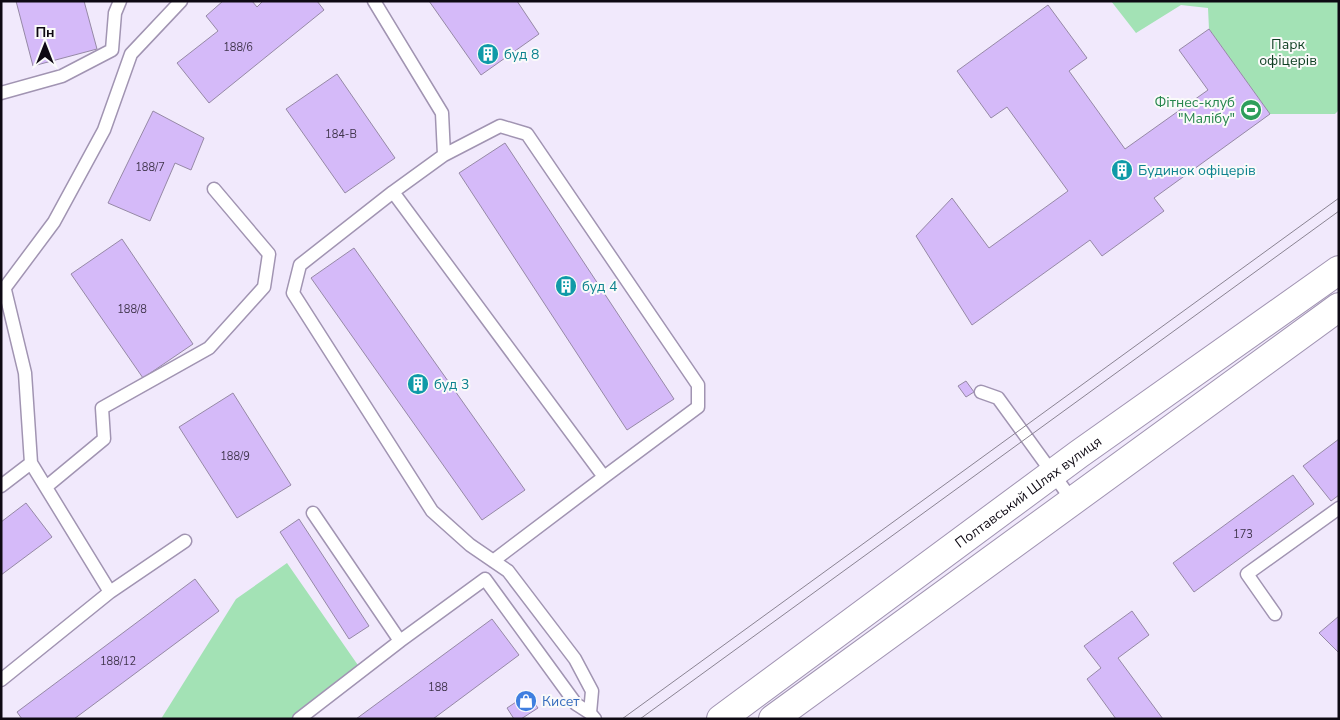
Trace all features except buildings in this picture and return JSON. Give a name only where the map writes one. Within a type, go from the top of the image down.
[{"type":"main road","name":"Полтавський Шлях вулиця","points":[[721,719],[1053,474],[1339,270]]},
{"type":"main road","points":[[773,719],[1339,307]]},
{"type":"lane","points":[[1,93],[62,76],[112,50],[115,13],[120,1]]},
{"type":"lane","points":[[110,592],[32,463],[25,373],[3,291],[54,222],[104,130],[131,54],[181,1]]},
{"type":"lane","points":[[374,1],[442,113],[444,154]]},
{"type":"lane","points":[[493,561],[698,407],[698,385],[527,134],[500,126],[444,154],[300,265],[293,293],[432,511],[470,545],[508,572],[575,658],[592,691],[592,716]]},
{"type":"lane","points":[[46,487],[104,439],[102,408],[209,348],[264,287],[268,254],[214,189]]},
{"type":"lane","points":[[393,192],[604,477]]},
{"type":"lane","points":[[980,392],[998,398],[1072,500]]},
{"type":"lane","points":[[1,486],[32,463]]},
{"type":"lane","points":[[1275,614],[1247,574],[1339,508]]},
{"type":"lane","points":[[312,513],[400,641]]},
{"type":"lane","points":[[1,680],[110,592],[185,541]]},
{"type":"lane","points":[[299,719],[400,641],[485,580],[576,704],[592,716]]},
{"type":"green space","name":"Парк офіцерів","points":[[1111,1],[1339,1],[1339,110],[1335,114],[1270,114],[1209,29],[1208,8],[1181,5],[1136,33]]},
{"type":"green space","points":[[287,563],[362,671],[299,719],[161,719],[236,599]]},
{"type":"tram line","points":[[622,719],[1339,198]]},
{"type":"tram line","points":[[640,719],[1339,211]]},
{"type":"place","name":"буд 8","points":[[488,54]]},
{"type":"place","name":"Фітнес-клуб \"Малібу\"","points":[[1251,110]]},
{"type":"place","name":"Будинок офіцерів","points":[[1122,170]]},
{"type":"place","name":"буд 4","points":[[566,286]]},
{"type":"place","name":"буд 3","points":[[418,384]]},
{"type":"place","name":"Кисет","points":[[526,701]]}]
